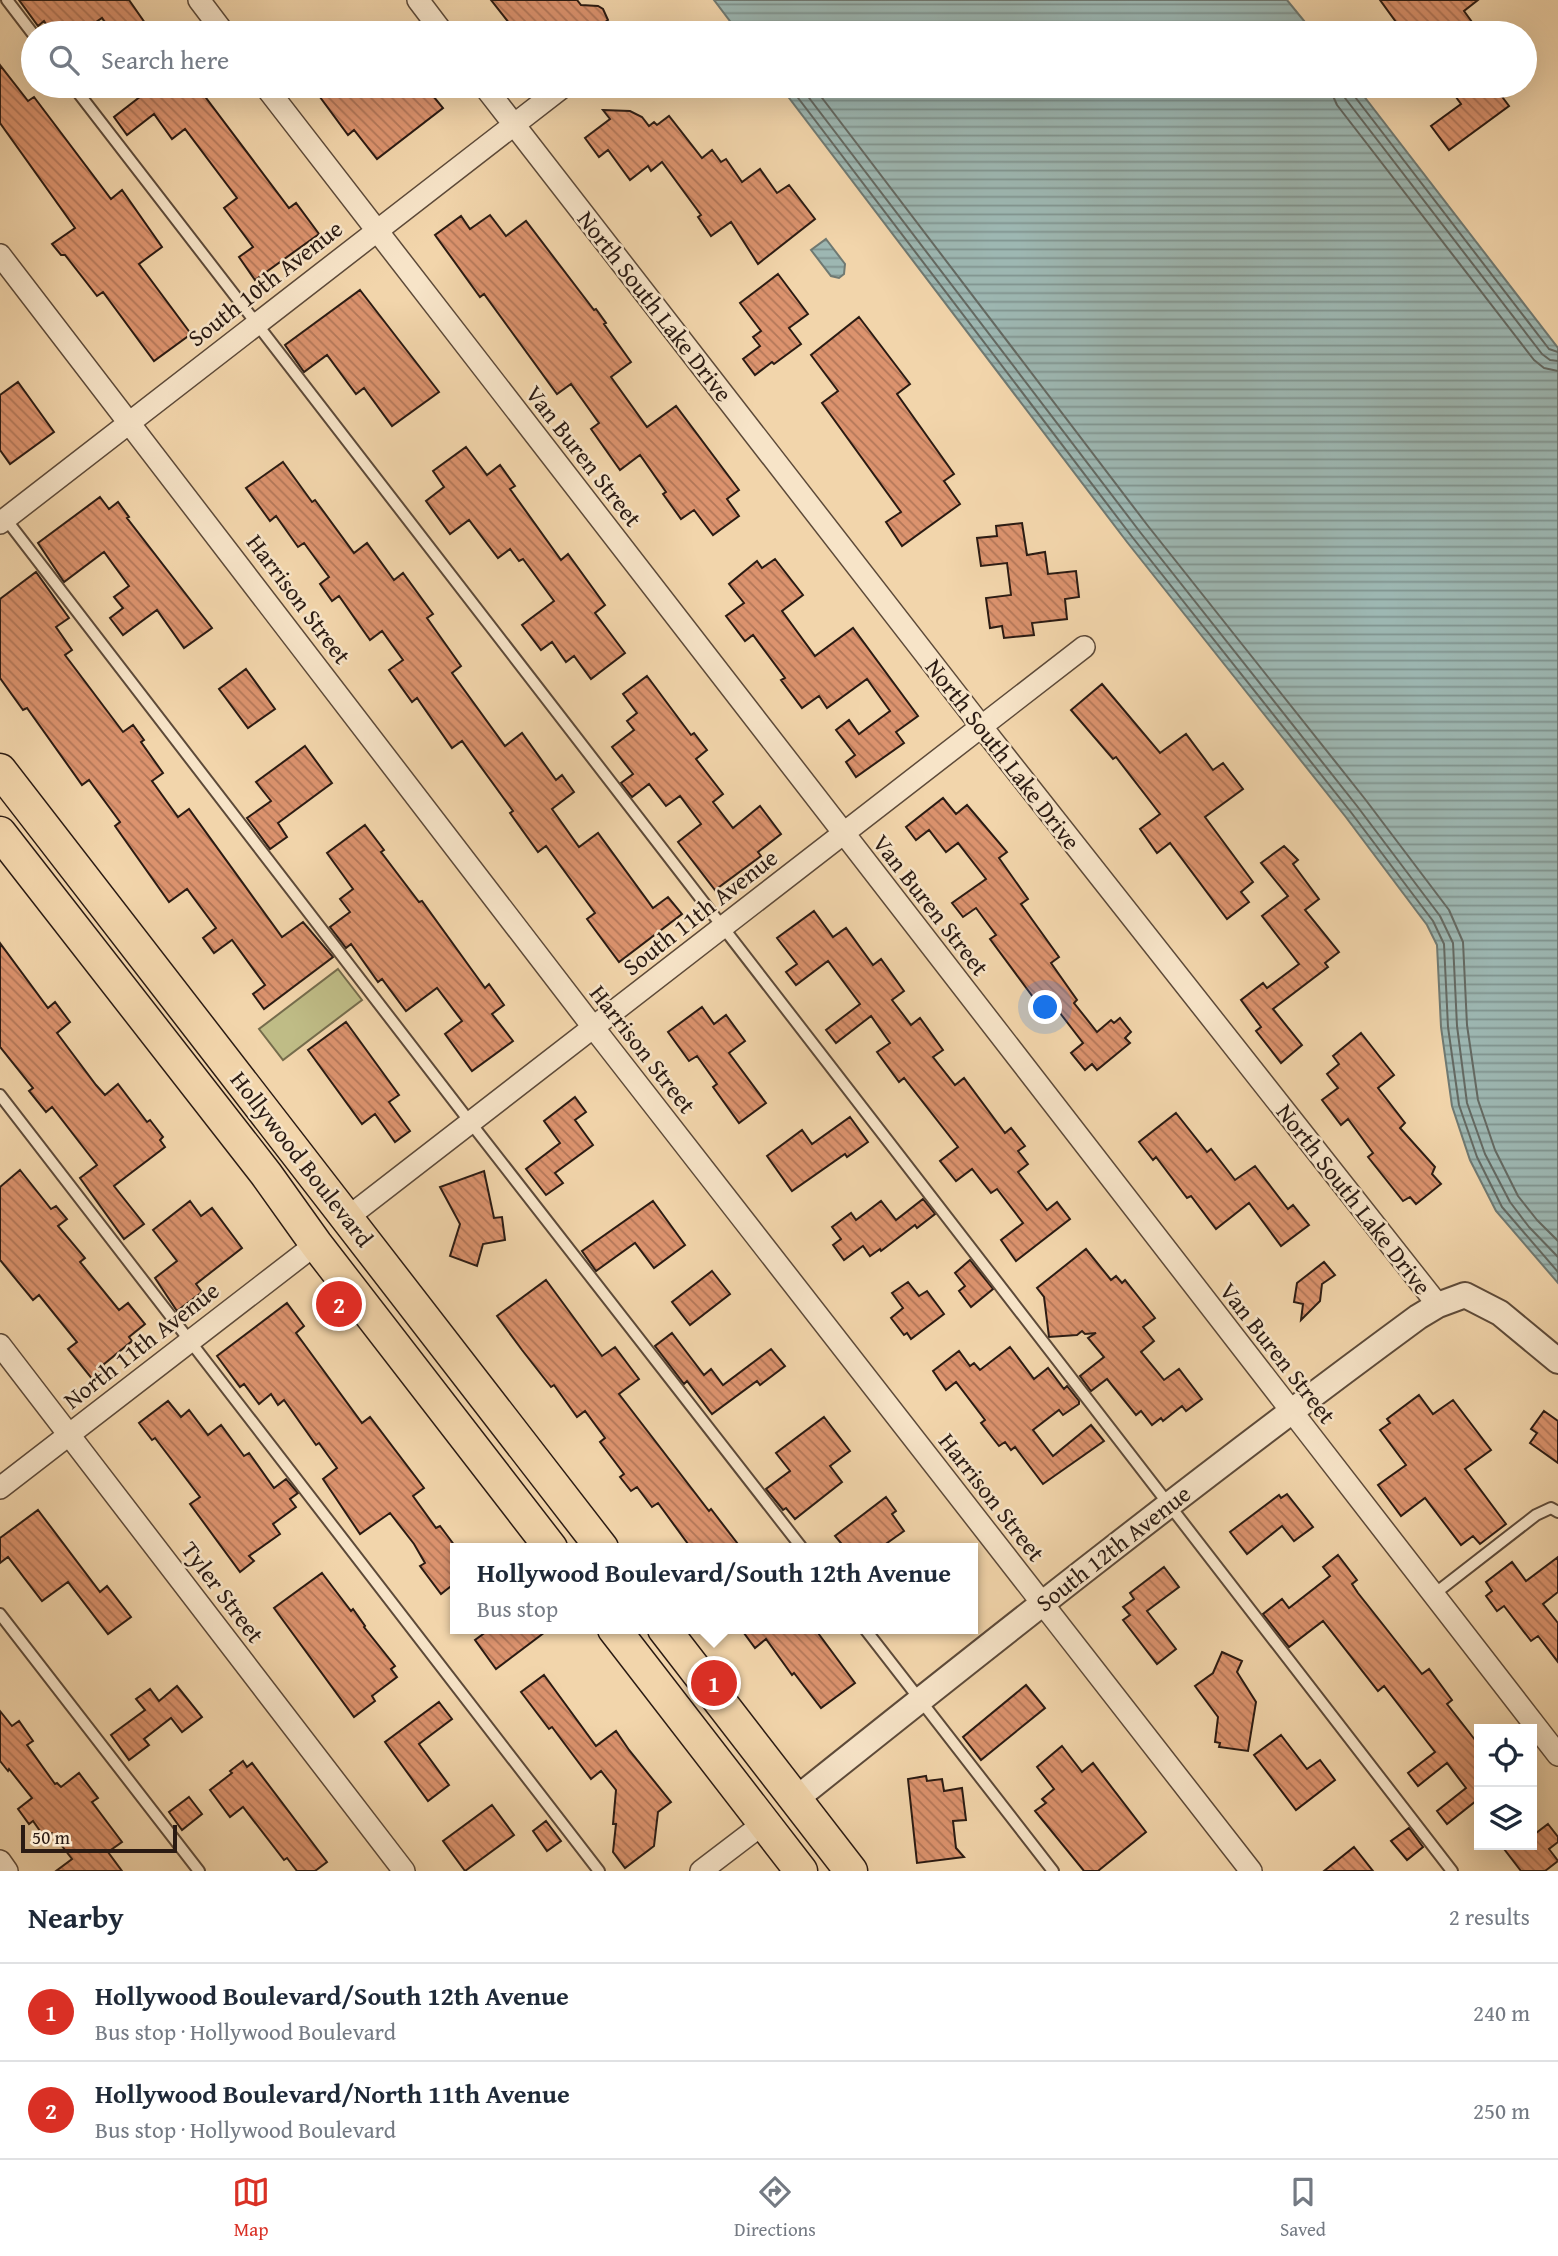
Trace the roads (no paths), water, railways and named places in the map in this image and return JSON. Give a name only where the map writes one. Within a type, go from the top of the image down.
[{"type":"main road","name":"Hollywood Boulevard","points":[[0,770],[598,1543]]},
{"type":"main road","name":"Hollywood Boulevard","points":[[0,833],[266,1174],[316,1244],[547,1543]]},
{"type":"main road","points":[[266,1174],[315,1204],[347,1218]]},
{"type":"main road","points":[[316,1244],[389,1287],[424,1317]]},
{"type":"main road","points":[[618,1634],[802,1871]]},
{"type":"main road","points":[[668,1634],[851,1871]]},
{"type":"street","points":[[199,0],[216,21]]},
{"type":"street","points":[[418,0],[434,21]]},
{"type":"street","name":"Van Buren Street","points":[[274,98],[1558,1755]]},
{"type":"street","name":"North South Lake Drive","points":[[493,98],[981,726],[1438,1306],[1465,1295],[1500,1313],[1558,1362]]},
{"type":"street","name":"South 10th Avenue","points":[[2,518],[548,98]]},
{"type":"street","name":"Harrison Street","points":[[0,255],[593,1027],[1251,1871]]},
{"type":"street","name":"South 11th Avenue","points":[[347,1218],[1084,648]]},
{"type":"street","name":"North 11th Avenue","points":[[0,1488],[316,1244]]},
{"type":"street","name":"South 12th Avenue","points":[[796,1799],[1041,1603],[1290,1411],[1418,1317],[1438,1306]]},
{"type":"street","name":"Tyler Street","points":[[0,1345],[404,1871]]},
{"type":"street","points":[[701,1871],[764,1823]]},
{"type":"street","points":[[0,1861],[7,1871]]},
{"type":"lane","points":[[7,0],[23,21]]},
{"type":"lane","points":[[83,98],[1452,1871]]},
{"type":"lane","points":[[2,518],[798,1543]]},
{"type":"lane","points":[[0,1095],[600,1871]]},
{"type":"lane","points":[[1433,1595],[1536,1515],[1551,1508],[1558,1512]]},
{"type":"lane","points":[[0,1614],[199,1871]]},
{"type":"lane","points":[[869,1634],[1053,1871]]},
{"type":"water","points":[[714,0],[1287,0],[1304,21],[730,21]]},
{"type":"water","points":[[789,98],[1365,98],[1558,348],[1558,1283],[1496,1211],[1470,1160],[1452,1106],[1441,1027],[1437,945],[1427,925],[1345,816],[1127,542]]},
{"type":"water","points":[[826,239],[845,264],[844,274],[839,278],[831,276],[811,250]]},
{"type":"place","name":"Hollywood Boulevard/North 11th Avenue","points":[[339,1304]]},
{"type":"place","name":"Hollywood Boulevard/South 12th Avenue","points":[[714,1683]]}]
